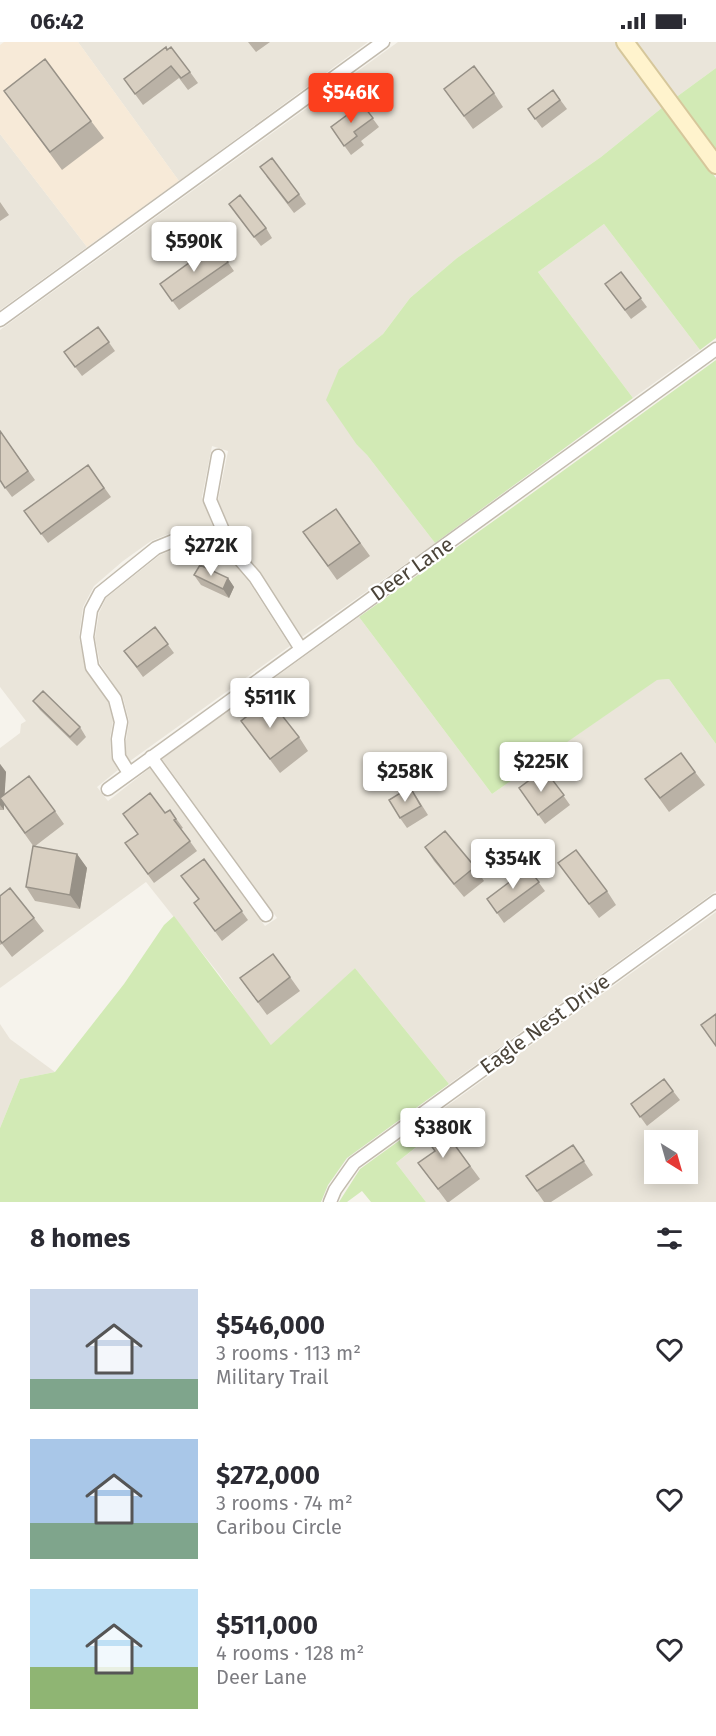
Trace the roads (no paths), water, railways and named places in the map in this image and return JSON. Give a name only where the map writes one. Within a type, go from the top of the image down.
[{"type":"street","points":[[0,320],[383,42]]},
{"type":"street","points":[[625,42],[716,165]]},
{"type":"street","name":"Deer Lane","points":[[108,789],[716,349]]},
{"type":"street","points":[[218,456],[210,500],[231,549],[255,578],[301,649]]},
{"type":"street","points":[[129,773],[119,757],[118,739],[121,722],[115,699],[92,667],[87,637],[91,609],[100,593],[156,548],[178,540],[200,537],[231,549]]},
{"type":"street","points":[[151,757],[266,915]]},
{"type":"street","name":"Eagle Nest Drive","points":[[330,1202],[335,1190],[354,1163],[716,901]]}]
